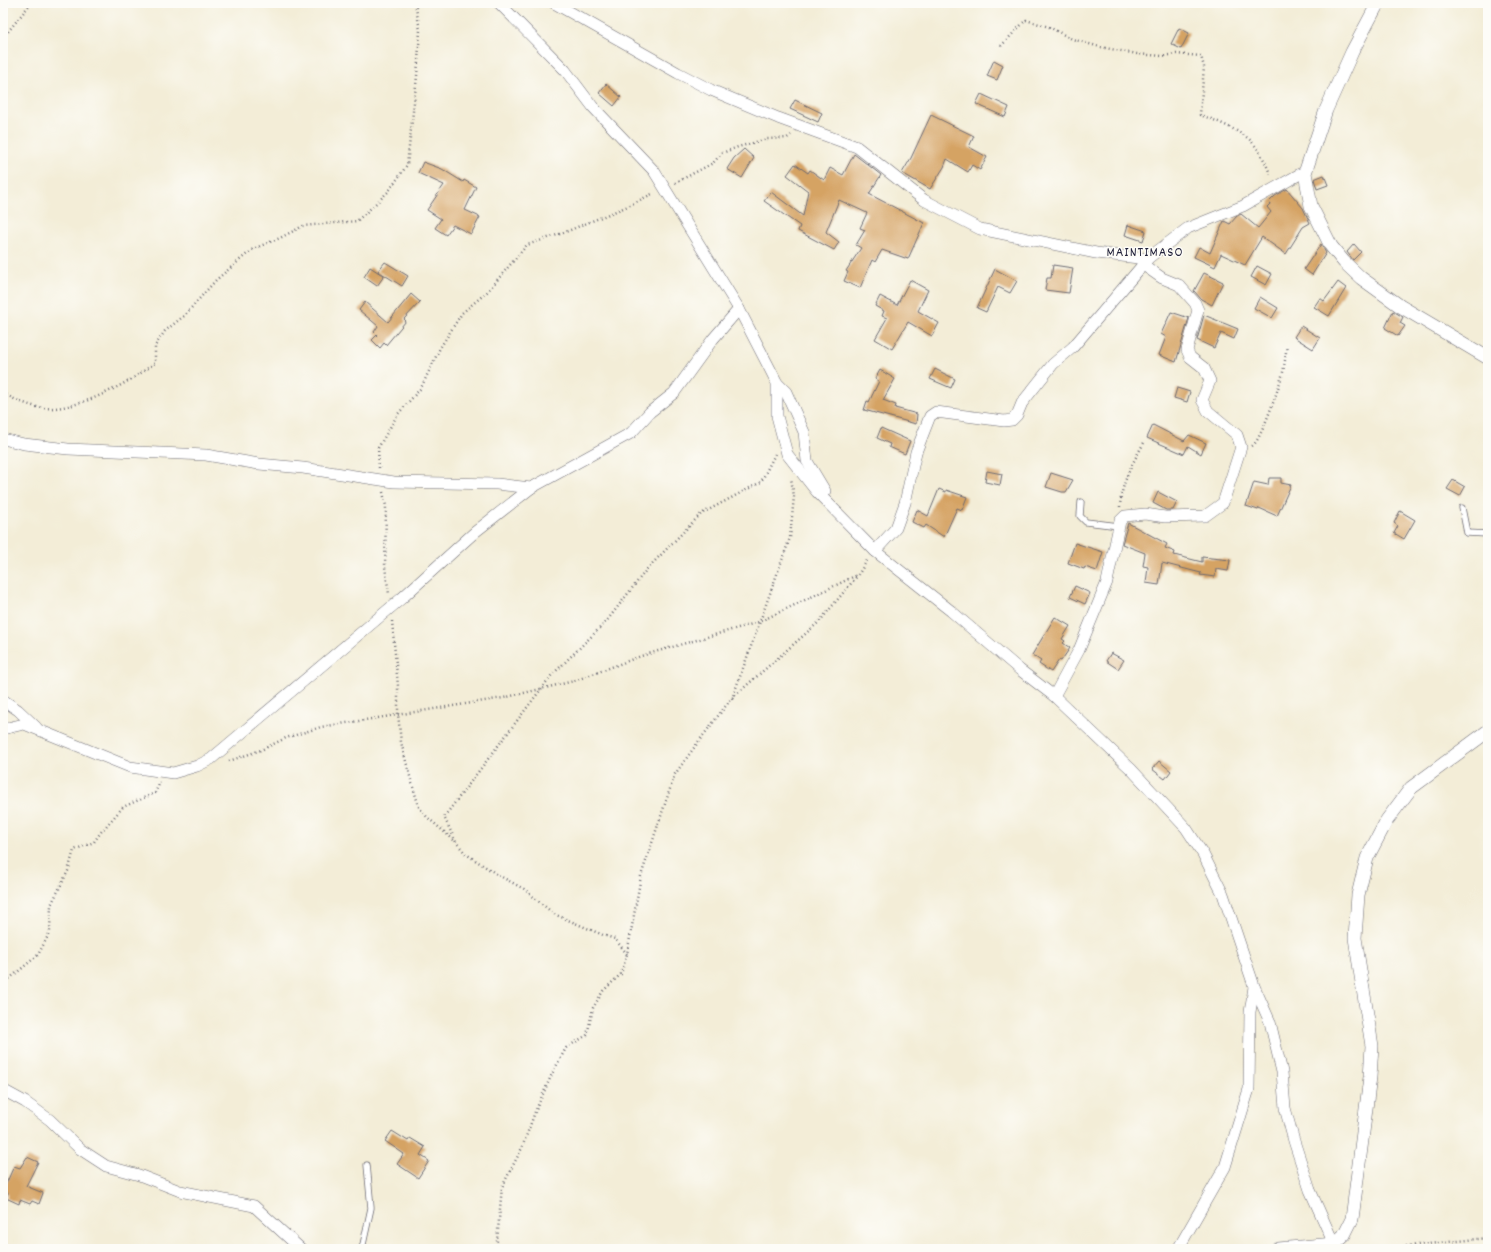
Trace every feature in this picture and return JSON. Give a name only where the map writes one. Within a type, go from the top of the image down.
[{"type":"street","points":[[499,3],[565,70],[593,107],[654,171],[739,309],[777,383],[786,392],[804,432],[807,461],[839,514]]},
{"type":"street","points":[[554,3],[705,86],[807,129],[857,148],[924,200],[980,229],[1144,262],[1162,278],[1179,285],[1195,303],[1198,310],[1187,350],[1190,357],[1204,368],[1210,381],[1202,400],[1208,411],[1237,435],[1241,447],[1223,503],[1205,516],[1164,517],[1145,514],[1125,516],[1120,524],[1107,582],[1079,650],[1054,696]]},
{"type":"street","points":[[1378,3],[1352,52],[1326,110],[1305,174],[1311,206],[1331,246],[1344,262],[1361,278],[1400,306],[1488,358]]},
{"type":"street","points":[[875,551],[896,528],[905,503],[916,452],[930,416],[936,412],[1004,421],[1012,420],[1018,415],[1022,403],[1048,369],[1072,347],[1144,262],[1188,228],[1243,206],[1300,174],[1305,174]]},
{"type":"street","points":[[3,729],[24,724],[130,767],[173,773],[197,766],[211,759],[391,608],[475,532],[531,488],[631,433],[650,412],[674,393],[713,339],[739,309]]},
{"type":"street","points":[[777,383],[777,416],[787,454],[817,492],[875,551],[1054,696],[1131,769],[1186,828],[1203,854],[1223,894],[1254,986],[1270,1022],[1282,1072],[1285,1108],[1294,1141],[1310,1190],[1334,1244]]},
{"type":"street","points":[[3,439],[24,444],[68,449],[206,455],[258,464],[303,468],[394,482],[497,484],[531,488]]},
{"type":"street","points":[[3,700],[18,710],[39,731]]},
{"type":"street","points":[[1278,1249],[1334,1244],[1344,1235],[1352,1218],[1370,1077],[1372,1046],[1355,938],[1358,895],[1367,858],[1387,820],[1411,788],[1488,731]]},
{"type":"street","points":[[1178,1249],[1225,1167],[1249,1089],[1250,1012],[1254,986]]},
{"type":"street","points":[[3,1090],[25,1102],[50,1120],[80,1149],[106,1166],[139,1175],[180,1191],[254,1206],[301,1249]]},
{"type":"lane","points":[[1081,502],[1080,516],[1086,522],[1120,524]]},
{"type":"lane","points":[[1462,508],[1467,532],[1488,534]]},
{"type":"lane","points":[[362,1249],[370,1208],[367,1165]]},
{"type":"path","points":[[3,38],[31,3]]},
{"type":"path","points":[[3,394],[18,401],[43,408],[67,406],[96,396],[134,378],[155,363],[155,346],[165,331],[184,316],[216,280],[253,249],[280,238],[303,226],[357,221],[365,214],[389,191],[407,165],[418,76],[420,30],[415,3]]},
{"type":"path","points":[[1001,46],[1026,20],[1050,27],[1072,39],[1100,47],[1149,55],[1201,56],[1204,67],[1200,115],[1215,120],[1251,141],[1267,164],[1276,188]]},
{"type":"path","points":[[628,954],[616,938],[603,935],[554,914],[524,888],[498,875],[466,854],[456,842],[427,817],[419,807],[401,742],[391,608],[385,567],[386,506],[379,480],[378,448],[398,414],[421,388],[440,348],[462,313],[487,292],[528,245],[563,233],[628,206],[713,163],[722,153],[767,139],[787,138],[807,129]]},
{"type":"path","points":[[1241,447],[1253,446],[1260,436],[1282,375],[1287,346]]},
{"type":"path","points":[[1120,524],[1120,494],[1125,479],[1145,441]]},
{"type":"path","points":[[456,842],[444,818],[451,806],[484,767],[551,676],[606,622],[647,569],[701,514],[761,482],[775,453]]},
{"type":"path","points":[[731,699],[790,538],[794,496],[791,475]]},
{"type":"path","points":[[494,1249],[497,1241],[502,1187],[522,1148],[535,1112],[552,1074],[566,1048],[587,1035],[594,1008],[603,991],[621,974],[628,954],[641,876],[675,774],[731,699],[819,622],[858,575],[875,551]]},
{"type":"path","points":[[227,761],[261,750],[286,738],[321,727],[503,698],[574,681],[641,656],[759,622],[858,575]]},
{"type":"path","points":[[3,984],[38,955],[50,932],[51,905],[68,871],[74,850],[94,842],[123,807],[155,793],[161,779],[173,773]]},
{"type":"path","points":[[1334,1244],[1347,1248],[1388,1248],[1488,1238]]},
{"type":"building","points":[[1179,28],[1189,33],[1181,49],[1171,44]]},
{"type":"building","points":[[994,60],[1003,65],[997,80],[987,76]]},
{"type":"building","points":[[606,84],[621,97],[614,106],[599,93]]},
{"type":"building","points":[[981,94],[1009,107],[1005,117],[976,104]]},
{"type":"building","points":[[795,100],[822,113],[818,122],[790,109]]},
{"type":"building","points":[[931,115],[974,136],[969,147],[987,157],[980,170],[972,165],[968,172],[947,159],[944,167],[930,189],[902,173],[911,158]]},
{"type":"building","points":[[744,149],[754,158],[742,178],[727,169],[734,158]]},
{"type":"building","points":[[854,154],[881,175],[869,194],[924,223],[908,259],[882,250],[875,262],[872,260],[860,288],[844,281],[848,272],[846,271],[861,248],[856,245],[865,230],[860,228],[867,213],[839,200],[826,232],[839,242],[834,250],[798,231],[800,226],[764,201],[771,192],[803,216],[808,191],[787,175],[795,164],[808,173],[810,170],[824,180],[830,168],[843,175]]},
{"type":"building","points":[[423,162],[442,169],[463,182],[464,180],[476,187],[465,210],[480,217],[471,234],[453,225],[446,235],[435,228],[441,219],[427,210],[444,185],[418,173]]},
{"type":"building","points":[[1324,175],[1328,185],[1317,189],[1314,179]]},
{"type":"building","points":[[1287,189],[1303,208],[1310,223],[1303,227],[1286,254],[1262,237],[1245,265],[1221,254],[1215,267],[1194,257],[1199,247],[1210,253],[1224,221],[1230,224],[1237,216],[1241,214],[1258,228],[1271,212],[1267,207],[1270,204],[1269,202],[1275,196]]},
{"type":"building","points":[[1128,225],[1146,231],[1143,241],[1125,235]]},
{"type":"building","points":[[1321,244],[1326,253],[1312,275],[1304,269]]},
{"type":"building","points":[[1354,244],[1361,252],[1353,260],[1347,252]]},
{"type":"building","points":[[385,262],[408,276],[402,286],[378,271]]},
{"type":"building","points":[[1053,265],[1073,268],[1069,293],[1045,290],[1047,278],[1051,278]]},
{"type":"building","points":[[1257,266],[1272,274],[1266,285],[1251,277]]},
{"type":"building","points":[[370,267],[384,276],[377,286],[364,277]]},
{"type":"building","points":[[995,269],[1017,281],[1010,293],[998,287],[986,312],[977,308]]},
{"type":"building","points":[[1204,273],[1223,282],[1212,305],[1201,299],[1194,291]]},
{"type":"building","points":[[910,280],[928,290],[918,311],[939,323],[932,336],[908,322],[892,349],[875,339],[887,318],[882,316],[884,311],[875,306],[880,296],[897,305]]},
{"type":"building","points":[[1338,282],[1346,288],[1329,316],[1314,307],[1320,298],[1324,301]]},
{"type":"building","points":[[411,294],[420,302],[404,319],[406,321],[386,345],[384,343],[380,348],[372,340],[377,335],[374,332],[378,326],[359,310],[365,302],[388,322]]},
{"type":"building","points":[[1260,297],[1278,308],[1272,318],[1254,308]]},
{"type":"building","points":[[1393,311],[1403,317],[1400,323],[1405,326],[1398,336],[1385,328]]},
{"type":"building","points":[[1171,312],[1189,318],[1176,362],[1159,355],[1166,337],[1161,334]]},
{"type":"building","points":[[1204,315],[1238,329],[1234,339],[1221,333],[1214,348],[1197,340]]},
{"type":"building","points":[[1301,326],[1320,338],[1313,349],[1294,337]]},
{"type":"building","points":[[935,369],[955,379],[951,388],[930,379]]},
{"type":"building","points":[[880,370],[895,379],[883,400],[896,405],[895,408],[917,414],[916,424],[864,410],[867,401],[869,402],[879,381],[875,379]]},
{"type":"building","points":[[1177,388],[1190,392],[1187,402],[1174,398]]},
{"type":"building","points":[[1153,425],[1184,441],[1189,435],[1206,443],[1201,454],[1188,446],[1184,454],[1147,438]]},
{"type":"building","points":[[881,428],[910,441],[905,454],[889,447],[890,444],[877,438]]},
{"type":"building","points":[[987,471],[1002,474],[1000,485],[985,482]]},
{"type":"building","points":[[1051,473],[1073,480],[1066,492],[1046,487]]},
{"type":"building","points":[[1269,478],[1281,478],[1281,483],[1291,485],[1277,516],[1259,508],[1258,510],[1246,506],[1254,482],[1268,485]]},
{"type":"building","points":[[1453,480],[1465,487],[1460,496],[1447,489]]},
{"type":"building","points":[[939,489],[967,497],[962,510],[957,508],[944,537],[926,525],[924,528],[912,522],[917,510],[928,516]]},
{"type":"building","points":[[1158,492],[1177,502],[1173,510],[1166,510],[1153,503]]},
{"type":"building","points":[[1400,511],[1415,520],[1404,539],[1394,533],[1398,526],[1394,523]]},
{"type":"building","points":[[1128,523],[1167,544],[1165,548],[1175,552],[1174,555],[1202,562],[1202,557],[1230,560],[1228,571],[1216,569],[1215,577],[1200,575],[1201,573],[1162,563],[1159,585],[1146,583],[1148,567],[1143,566],[1145,553],[1122,544]]},
{"type":"building","points":[[1075,543],[1103,552],[1097,571],[1085,567],[1084,569],[1068,563]]},
{"type":"building","points":[[1075,586],[1090,593],[1085,604],[1070,597]]},
{"type":"building","points":[[1055,617],[1070,626],[1062,639],[1065,641],[1063,643],[1070,648],[1051,672],[1039,664],[1041,661],[1032,655]]},
{"type":"building","points":[[1111,653],[1124,660],[1118,669],[1106,661]]},
{"type":"building","points":[[1159,761],[1171,771],[1165,779],[1152,769]]},
{"type":"building","points":[[392,1131],[408,1141],[410,1138],[425,1147],[420,1155],[429,1161],[418,1178],[397,1164],[404,1154],[385,1141]]},
{"type":"building","points":[[27,1157],[38,1162],[26,1186],[43,1193],[39,1204],[32,1201],[30,1204],[20,1200],[19,1204],[6,1198],[8,1193],[3,1191],[14,1166],[20,1168]]},
{"type":"district","name":"MAINTIMASO","points":[[1145,253]]}]
